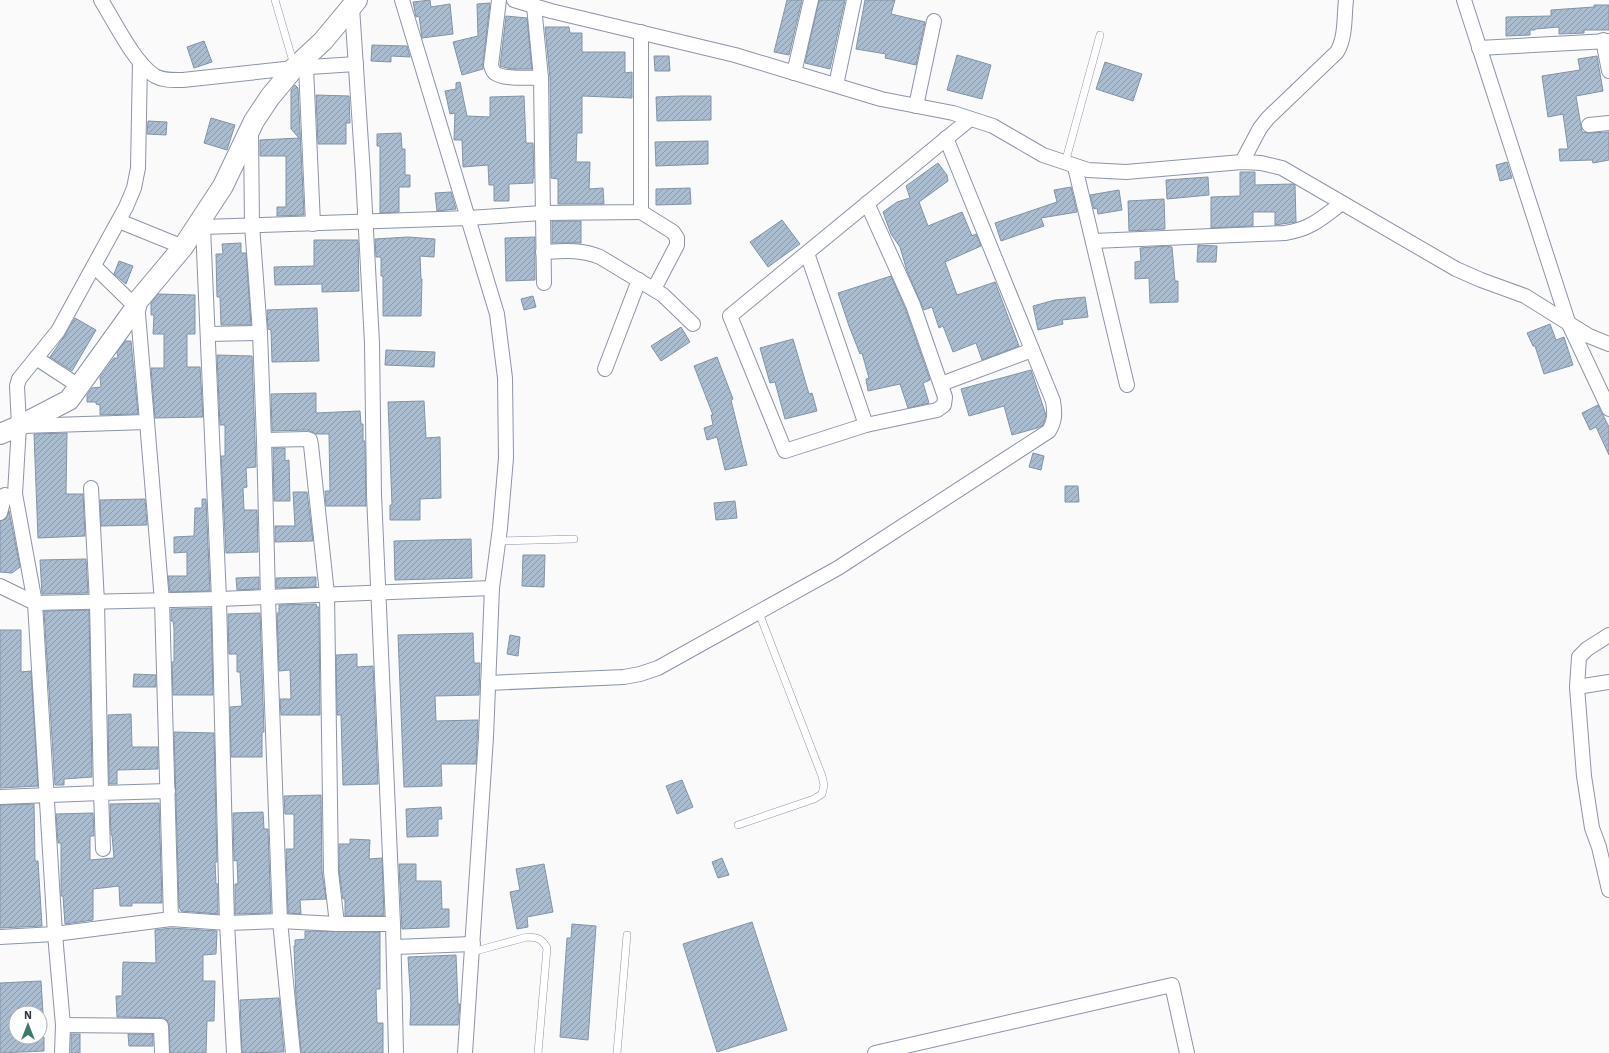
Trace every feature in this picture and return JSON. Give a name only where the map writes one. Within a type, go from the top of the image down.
[{"type":"main road","points":[[0,434],[19,426],[69,400],[136,304],[201,225],[223,186],[251,129],[270,97],[300,67],[354,4]]},
{"type":"street","points":[[101,0],[140,62],[155,76],[164,79],[183,80],[300,67],[356,64]]},
{"type":"street","points":[[402,0],[497,314],[505,378],[506,458],[492,588],[488,683],[466,1053]]},
{"type":"street","points":[[499,0],[491,65],[492,70],[496,74],[503,76],[541,78]]},
{"type":"street","points":[[514,0],[735,55],[881,99],[953,113],[970,118],[994,126],[1043,154],[1070,165],[1088,170],[1126,172],[1242,162],[1261,163],[1282,168],[1456,269],[1525,296],[1589,336],[1609,344]]},
{"type":"street","points":[[794,73],[811,0]]},
{"type":"street","points":[[836,85],[854,0]]},
{"type":"street","points":[[1242,162],[1260,128],[1268,118],[1337,52],[1341,46],[1346,0]]},
{"type":"street","points":[[1464,0],[1568,322],[1609,409]]},
{"type":"street","points":[[354,4],[372,343],[374,495],[394,924],[396,1053]]},
{"type":"street","points":[[534,6],[541,78],[544,283]]},
{"type":"street","points":[[916,106],[934,21]]},
{"type":"street","points":[[641,32],[641,212]]},
{"type":"street","points":[[1479,48],[1606,41],[1609,71]]},
{"type":"street","points":[[0,513],[7,496],[19,426],[19,379],[58,331],[119,221],[134,188],[138,168],[140,62]]},
{"type":"street","points":[[300,67],[313,224]]},
{"type":"street","points":[[867,203],[913,305],[941,384],[945,397],[944,405],[937,410],[866,425],[785,451],[730,316],[970,118]]},
{"type":"street","points":[[1589,125],[1609,123]]},
{"type":"street","points":[[251,129],[252,225],[260,333],[280,921],[293,1053]]},
{"type":"street","points":[[488,683],[624,677],[658,668],[838,568],[1049,432],[1054,422],[1053,401],[946,138]]},
{"type":"street","points":[[1070,165],[1093,241],[1127,385]]},
{"type":"street","points":[[1093,241],[1285,233],[1311,227],[1342,203]]},
{"type":"street","points":[[234,1053],[227,923],[219,599],[208,334],[201,225],[366,222],[469,218],[542,212],[641,212],[673,232],[677,238],[677,245],[654,289]]},
{"type":"street","points":[[119,221],[183,247]]},
{"type":"street","points":[[543,252],[589,252],[663,295],[692,324]]},
{"type":"street","points":[[808,252],[866,425]]},
{"type":"street","points":[[94,266],[136,304],[162,601],[171,919]]},
{"type":"street","points":[[605,369],[639,280]]},
{"type":"street","points":[[208,334],[260,333]]},
{"type":"street","points":[[941,384],[1032,350]]},
{"type":"street","points":[[36,358],[79,386]]},
{"type":"street","points":[[19,426],[147,422]]},
{"type":"street","points":[[264,440],[310,440],[326,594],[331,872],[337,924]]},
{"type":"street","points":[[91,488],[97,602],[103,850]]},
{"type":"street","points":[[7,496],[35,603],[55,934],[63,1025],[62,1053]]},
{"type":"street","points":[[0,586],[35,603],[162,601],[492,588]]},
{"type":"street","points":[[1609,636],[1587,649],[1578,657],[1577,687],[1584,776],[1592,828],[1599,847],[1609,890]]},
{"type":"street","points":[[1577,687],[1609,682]]},
{"type":"street","points":[[0,797],[168,792]]},
{"type":"street","points":[[0,937],[55,934],[171,919],[227,923],[280,921],[337,924],[394,924]]},
{"type":"street","points":[[394,947],[472,948]]},
{"type":"street","points":[[875,1053],[1172,985],[1187,1053]]},
{"type":"street","points":[[63,1025],[161,1026],[162,1053]]},
{"type":"lane","points":[[275,0],[300,67]]},
{"type":"lane","points":[[1070,165],[1100,35]]},
{"type":"lane","points":[[498,541],[574,539]]},
{"type":"lane","points":[[738,825],[814,799],[822,794],[824,785],[822,776],[759,613]]},
{"type":"lane","points":[[618,1053],[627,935]]},
{"type":"lane","points":[[472,948],[527,937],[536,937],[543,940],[547,948],[538,1053]]},
{"type":"building","points":[[430,0],[431,7],[450,4],[453,34],[422,38],[419,16],[416,17],[413,2]]},
{"type":"building","points":[[787,0],[802,0],[789,55],[774,52]]},
{"type":"building","points":[[819,0],[845,0],[830,69],[805,63]]},
{"type":"building","points":[[865,0],[895,0],[891,14],[925,22],[916,65],[885,58],[886,54],[856,49]]},
{"type":"building","points":[[490,3],[483,69],[462,75],[453,42],[478,36],[477,4]]},
{"type":"building","points":[[1594,5],[1609,5],[1609,30],[1584,30],[1584,33],[1559,34],[1559,27],[1530,30],[1530,35],[1506,36],[1506,17],[1551,16],[1551,10],[1594,7]]},
{"type":"building","points":[[506,16],[527,18],[532,69],[511,69],[500,66]]},
{"type":"building","points":[[545,27],[569,27],[570,33],[582,33],[582,52],[625,52],[625,73],[632,72],[632,98],[582,96],[582,133],[577,133],[576,162],[590,162],[589,189],[603,188],[604,204],[558,204],[558,179],[551,178],[550,78]]},
{"type":"building","points":[[204,41],[212,62],[194,68],[187,47]]},
{"type":"building","points":[[372,45],[407,46],[410,57],[391,56],[391,62],[371,61]]},
{"type":"building","points":[[957,55],[991,65],[982,99],[947,90]]},
{"type":"building","points":[[654,56],[669,56],[670,71],[655,71]]},
{"type":"building","points":[[1597,56],[1603,91],[1576,96],[1582,132],[1609,132],[1609,160],[1593,163],[1592,160],[1560,161],[1559,149],[1568,149],[1563,114],[1548,117],[1542,76],[1580,70],[1578,59]]},
{"type":"building","points":[[1105,62],[1142,74],[1133,101],[1096,89]]},
{"type":"building","points":[[460,82],[467,116],[490,117],[490,97],[524,96],[526,143],[533,143],[534,178],[533,183],[509,184],[509,201],[494,201],[494,185],[489,185],[488,165],[463,167],[462,140],[454,140],[455,113],[450,114],[445,91],[456,89],[456,83]]},
{"type":"building","points":[[295,85],[298,88],[304,215],[277,216],[277,207],[286,207],[286,156],[260,156],[260,140],[299,138],[291,129],[291,90]]},
{"type":"building","points":[[316,95],[349,96],[350,123],[346,123],[346,144],[318,144]]},
{"type":"building","points":[[711,96],[711,120],[657,121],[656,97]]},
{"type":"building","points":[[211,118],[235,125],[227,150],[204,143]]},
{"type":"building","points":[[148,121],[167,122],[166,135],[147,134]]},
{"type":"building","points":[[401,133],[402,149],[405,149],[405,175],[410,175],[410,187],[399,187],[399,212],[380,213],[380,146],[377,146],[377,134]]},
{"type":"building","points":[[708,141],[708,164],[656,166],[655,142]]},
{"type":"building","points":[[1507,162],[1512,178],[1500,181],[1496,165]]},
{"type":"building","points":[[938,163],[947,175],[948,181],[919,202],[928,226],[962,212],[972,236],[976,234],[981,246],[945,262],[957,295],[995,282],[1019,346],[982,360],[976,343],[953,352],[943,326],[939,328],[932,307],[924,310],[907,271],[900,247],[891,234],[883,212],[897,202],[910,198],[906,186]]},
{"type":"building","points":[[1240,172],[1255,172],[1255,185],[1295,185],[1296,222],[1275,225],[1275,212],[1253,212],[1253,226],[1211,228],[1211,197],[1240,196]]},
{"type":"building","points":[[1208,177],[1209,195],[1167,199],[1166,180]]},
{"type":"building","points":[[1071,187],[1077,212],[1041,218],[1044,226],[1001,241],[995,223],[1057,202],[1054,190]]},
{"type":"building","points":[[690,188],[691,204],[656,205],[656,189]]},
{"type":"building","points":[[1119,190],[1122,210],[1098,214],[1097,208],[1094,209],[1090,195]]},
{"type":"building","points":[[451,192],[456,209],[437,211],[435,193]]},
{"type":"building","points":[[1164,199],[1165,229],[1129,231],[1128,201]]},
{"type":"building","points":[[782,220],[800,244],[768,267],[750,242]]},
{"type":"building","points":[[552,221],[581,221],[581,243],[552,243]]},
{"type":"building","points":[[408,237],[435,239],[434,257],[420,256],[422,279],[421,316],[383,316],[383,276],[381,276],[381,258],[376,257],[375,239]]},
{"type":"building","points":[[535,237],[535,280],[506,281],[505,238]]},
{"type":"building","points":[[314,240],[358,240],[359,291],[322,292],[322,284],[275,285],[274,267],[314,266]]},
{"type":"building","points":[[241,243],[241,253],[246,253],[251,325],[221,325],[220,297],[217,297],[216,254],[223,254],[222,244]]},
{"type":"building","points":[[1198,245],[1217,246],[1216,262],[1197,262]]},
{"type":"building","points":[[1172,247],[1175,281],[1178,281],[1178,302],[1150,303],[1149,278],[1135,279],[1135,262],[1141,261],[1140,248]]},
{"type":"building","points":[[119,261],[133,266],[126,284],[114,274]]},
{"type":"building","points":[[891,276],[905,308],[930,380],[923,383],[929,403],[908,408],[900,384],[868,391],[866,379],[869,378],[862,353],[860,354],[838,293]]},
{"type":"building","points":[[158,294],[195,295],[195,334],[187,334],[187,367],[200,367],[203,417],[155,418],[151,368],[164,368],[164,334],[153,334],[154,315],[151,315],[151,303]]},
{"type":"building","points":[[533,296],[536,307],[524,310],[521,299]]},
{"type":"building","points":[[1085,297],[1088,317],[1062,320],[1063,324],[1038,330],[1033,306],[1055,300]]},
{"type":"building","points":[[317,308],[319,361],[272,362],[271,330],[268,329],[267,310]]},
{"type":"building","points":[[75,318],[96,330],[72,371],[50,357]]},
{"type":"building","points":[[1550,324],[1556,340],[1564,337],[1573,365],[1544,374],[1535,346],[1533,346],[1527,333]]},
{"type":"building","points":[[681,327],[690,342],[661,361],[651,346]]},
{"type":"building","points":[[793,339],[809,394],[812,393],[817,411],[785,419],[775,382],[770,383],[760,348]]},
{"type":"building","points":[[125,341],[131,341],[138,414],[100,415],[100,405],[96,404],[96,402],[87,402],[87,395],[92,388],[101,387],[100,377],[114,358],[118,358],[117,352]]},
{"type":"building","points":[[386,350],[435,352],[434,367],[385,365]]},
{"type":"building","points":[[217,355],[252,356],[256,467],[246,468],[247,487],[243,488],[244,510],[257,510],[258,552],[226,553],[221,456],[225,456],[225,425],[220,425]]},
{"type":"building","points":[[717,357],[733,399],[731,400],[747,465],[725,470],[717,437],[707,440],[704,428],[713,425],[711,415],[713,415],[694,366]]},
{"type":"building","points":[[1031,370],[1046,415],[1043,425],[1012,435],[1004,406],[969,416],[961,389]]},
{"type":"building","points":[[316,393],[316,413],[360,411],[361,424],[363,424],[363,441],[365,441],[366,506],[326,506],[325,491],[330,491],[329,434],[316,434],[307,430],[272,431],[271,394]]},
{"type":"building","points":[[424,401],[426,438],[440,437],[441,498],[420,499],[420,520],[390,520],[390,505],[392,505],[388,402]]},
{"type":"building","points":[[1598,405],[1609,427],[1609,455],[1596,427],[1590,430],[1582,413]]},
{"type":"building","points":[[67,433],[66,494],[83,494],[85,536],[38,538],[34,434]]},
{"type":"building","points":[[273,448],[285,448],[285,461],[289,460],[290,501],[274,501]]},
{"type":"building","points":[[1033,453],[1044,456],[1041,470],[1029,467]]},
{"type":"building","points":[[1065,486],[1078,486],[1079,502],[1065,502]]},
{"type":"building","points":[[293,492],[307,492],[313,541],[275,542],[275,526],[295,526]]},
{"type":"building","points":[[145,499],[147,525],[101,526],[100,500]]},
{"type":"building","points":[[202,499],[206,499],[210,591],[170,592],[168,576],[187,576],[187,552],[174,553],[174,537],[194,536],[195,508],[202,508]]},
{"type":"building","points":[[735,501],[737,518],[716,520],[714,503]]},
{"type":"building","points":[[9,511],[20,567],[12,573],[0,572],[0,521],[6,519]]},
{"type":"building","points":[[471,539],[472,578],[395,580],[394,541]]},
{"type":"building","points":[[523,555],[545,555],[544,587],[522,586]]},
{"type":"building","points":[[86,559],[88,593],[42,594],[40,560]]},
{"type":"building","points":[[259,577],[259,589],[237,590],[236,578]]},
{"type":"building","points":[[316,577],[316,587],[276,588],[276,578]]},
{"type":"building","points":[[316,604],[317,607],[319,607],[320,715],[281,715],[280,699],[291,699],[290,670],[279,671],[277,613],[279,613],[279,605]]},
{"type":"building","points":[[211,608],[213,695],[173,695],[172,662],[174,662],[174,628],[173,621],[171,621],[171,609]]},
{"type":"building","points":[[89,610],[92,777],[64,779],[64,785],[55,785],[44,611]]},
{"type":"building","points":[[260,613],[264,732],[262,732],[262,757],[231,757],[230,707],[242,706],[240,672],[237,672],[237,654],[229,654],[228,614]]},
{"type":"building","points":[[0,630],[21,630],[21,672],[31,671],[38,786],[0,788]]},
{"type":"building","points":[[473,633],[474,663],[480,663],[479,695],[435,696],[436,721],[478,720],[476,764],[441,764],[442,786],[404,787],[398,635]]},
{"type":"building","points":[[510,635],[520,637],[518,656],[507,654]]},
{"type":"building","points":[[357,654],[357,667],[373,666],[378,784],[343,785],[341,715],[337,715],[336,655]]},
{"type":"building","points":[[134,674],[156,675],[156,687],[133,687]]},
{"type":"building","points":[[131,714],[132,747],[158,747],[158,769],[117,770],[117,784],[109,784],[108,715]]},
{"type":"building","points":[[174,732],[214,733],[217,862],[215,862],[216,884],[218,884],[218,914],[181,911],[179,907]]},
{"type":"building","points":[[682,780],[693,807],[677,814],[666,786]]},
{"type":"building","points":[[321,795],[322,872],[326,899],[300,900],[301,914],[288,913],[286,849],[294,849],[294,814],[285,814],[284,796]]},
{"type":"building","points":[[159,803],[162,903],[132,903],[132,906],[120,906],[119,886],[93,889],[93,920],[65,924],[63,896],[61,896],[61,843],[58,843],[56,814],[93,813],[94,836],[90,836],[90,860],[114,858],[111,835],[110,804]]},
{"type":"building","points":[[34,804],[35,861],[38,861],[42,926],[0,928],[0,805]]},
{"type":"building","points":[[441,807],[442,819],[438,819],[438,836],[407,837],[406,809]]},
{"type":"building","points":[[263,812],[264,829],[268,829],[271,913],[235,914],[235,884],[238,884],[237,860],[234,861],[233,813]]},
{"type":"building","points":[[350,839],[370,840],[369,859],[382,858],[384,916],[345,916],[345,899],[343,899],[339,871],[339,844],[350,844]]},
{"type":"building","points":[[722,858],[729,875],[718,878],[712,862]]},
{"type":"building","points":[[399,864],[416,864],[416,881],[441,881],[442,909],[449,909],[449,927],[402,929]]},
{"type":"building","points":[[544,864],[553,912],[527,917],[528,927],[517,929],[510,892],[520,890],[516,869]]},
{"type":"building","points":[[752,922],[787,1030],[717,1052],[683,944]]},
{"type":"building","points":[[572,924],[596,926],[588,1040],[560,1037],[567,938],[571,938]]},
{"type":"building","points":[[171,928],[217,931],[216,954],[203,955],[203,981],[215,981],[214,1021],[207,1021],[206,1053],[170,1053],[169,1025],[165,1018],[117,1017],[116,996],[122,996],[123,962],[156,963],[155,930]]},
{"type":"building","points":[[305,931],[380,932],[380,989],[376,989],[377,1023],[383,1023],[383,1053],[302,1053],[296,998],[294,946],[295,940],[305,939]]},
{"type":"building","points":[[456,955],[458,1004],[460,1004],[458,1025],[410,1025],[411,1004],[408,957]]},
{"type":"building","points":[[41,981],[42,1005],[8,1005],[8,1045],[44,1045],[44,1051],[0,1053],[0,983]]},
{"type":"building","points":[[279,998],[284,1052],[242,1053],[240,1000]]},
{"type":"building","points":[[71,1034],[80,1034],[80,1053],[71,1053]]},
{"type":"building","points":[[128,1034],[153,1034],[153,1046],[129,1046]]}]
